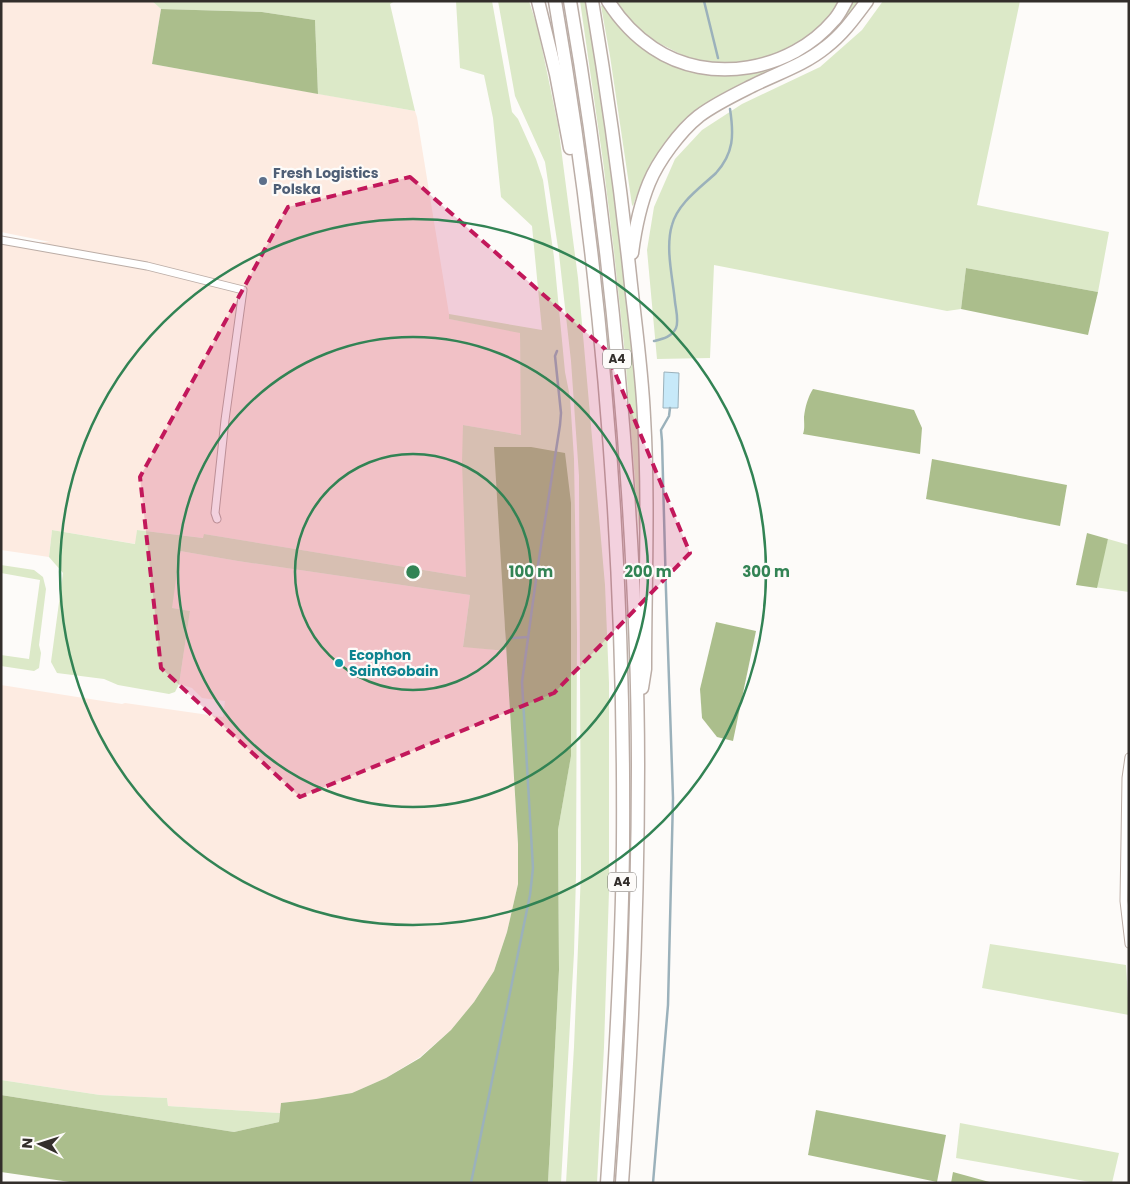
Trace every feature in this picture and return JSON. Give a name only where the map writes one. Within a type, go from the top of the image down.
[{"type":"highway","points":[[538,1],[557,82],[592,259]]},
{"type":"highway","name":"A4","points":[[555,1],[573,111],[592,259],[611,462],[618,581],[622,697],[623,844],[617,1036],[607,1183]]},
{"type":"highway","name":"A4","points":[[570,1],[585,91],[598,188],[618,369],[634,606],[637,720],[636,903],[629,1084],[622,1183]]},
{"type":"highway","points":[[592,1],[608,97],[642,380],[646,468],[645,669],[637,720]]},
{"type":"highway","points":[[608,1],[628,27],[655,49],[695,66],[729,69],[753,67],[797,51],[817,37],[834,20],[846,1]]},
{"type":"highway","points":[[630,273],[638,219],[649,183],[665,154],[683,131],[698,117],[722,101],[803,62],[826,47],[846,28],[867,1]]},
{"type":"street","points":[[1,240],[147,266],[244,290],[225,420],[215,513],[217,520]]},
{"type":"street","points":[[1129,757],[1126,778],[1126,902],[1124,909],[1129,944]]},
{"type":"highlighted area","points":[[410,177],[605,349],[690,553],[554,693],[300,797],[161,668],[140,477],[288,207]]},
{"type":"shaded area","points":[[1,1],[152,1],[161,9],[152,64],[415,111],[449,319],[520,332],[522,435],[463,425],[466,577],[204,534],[204,538],[137,530],[136,544],[52,530],[49,557],[1,550],[1,242],[50,242],[1,232]]},
{"type":"shaded area","points":[[180,551],[470,595],[463,646],[506,650],[518,844],[518,884],[507,932],[494,971],[474,1002],[451,1030],[420,1057],[386,1078],[352,1093],[281,1103],[280,1113],[168,1106],[167,1098],[100,1095],[1,1080],[1,685],[122,704],[223,717],[225,701],[202,698],[192,688],[179,684],[190,611],[171,608]]},
{"type":"green space","points":[[152,1],[395,1],[390,4],[415,111],[318,94],[315,20],[262,12],[161,9]]},
{"type":"green space","points":[[456,1],[492,1],[512,112],[518,119],[543,180],[554,257],[565,372],[570,397],[574,459],[577,634],[576,875],[574,953],[561,1183],[548,1183],[559,970],[558,830],[571,755],[504,605],[506,650],[463,647],[470,595],[180,551],[172,608],[190,611],[179,684],[175,692],[169,694],[118,685],[104,679],[57,673],[51,662],[63,573],[49,557],[52,530],[135,544],[137,530],[203,538],[204,534],[466,577],[462,462],[463,425],[521,435],[520,333],[449,319],[449,314],[542,330],[532,226],[501,197],[493,118],[484,75],[460,68]]},
{"type":"green space","points":[[498,1],[529,1],[538,29],[558,125],[578,278],[605,585],[609,683],[609,891],[597,1183],[566,1183],[581,872],[579,476],[571,361],[559,254],[545,162],[515,96]]},
{"type":"green space","points":[[580,1],[587,1],[620,224],[638,403],[642,493],[640,544],[625,354],[614,252]]},
{"type":"green space","points":[[615,1],[840,1],[828,19],[811,35],[792,48],[754,62],[723,65],[686,57],[653,40],[633,24]]},
{"type":"green space","points":[[852,1],[860,1],[837,29],[809,53],[721,94],[684,121],[657,154],[632,205],[601,6],[604,4],[614,21],[633,40],[671,63],[769,68]]},
{"type":"green space","points":[[883,1],[1020,1],[977,205],[1109,232],[1098,292],[966,268],[961,309],[947,311],[714,265],[710,358],[657,359],[647,250],[654,207],[675,159],[702,130],[742,104],[820,67],[862,30]]},
{"type":"green space","points":[[161,9],[262,12],[315,20],[318,94],[152,64]]},
{"type":"green space","points":[[966,268],[1098,292],[1088,335],[961,309]]},
{"type":"green space","points":[[813,389],[914,410],[922,428],[920,454],[803,434],[805,410]]},
{"type":"green space","points":[[494,447],[531,447],[565,453],[571,503],[571,756],[558,830],[559,970],[548,1183],[77,1183],[1,1172],[1,1095],[234,1132],[279,1122],[281,1103],[352,1093],[386,1078],[420,1058],[451,1030],[474,1002],[494,971],[507,932],[518,884],[518,844]]},
{"type":"green space","points":[[932,459],[1067,485],[1060,526],[926,499]]},
{"type":"green space","points":[[1087,533],[1108,539],[1097,588],[1076,585]]},
{"type":"green space","points":[[1108,539],[1129,545],[1129,592],[1094,587]]},
{"type":"green space","points":[[1,565],[34,570],[43,577],[46,589],[39,645],[41,653],[39,668],[34,671],[1,666],[1,655],[29,659],[40,580],[1,573]]},
{"type":"green space","points":[[716,622],[756,631],[733,741],[717,737],[702,718],[700,689]]},
{"type":"green space","points":[[990,944],[1126,965],[1129,1015],[982,988]]},
{"type":"green space","points":[[1,1080],[100,1095],[167,1098],[168,1106],[280,1113],[279,1122],[234,1132],[1,1095]]},
{"type":"green space","points":[[816,1110],[946,1135],[937,1182],[808,1155]]},
{"type":"green space","points":[[960,1123],[1119,1153],[1112,1183],[1096,1183],[956,1158]]},
{"type":"green space","points":[[953,1172],[993,1183],[951,1183]]},
{"type":"water","points":[[664,372],[679,373],[678,408],[663,408]]},
{"type":"waterway","points":[[704,1],[718,58]]},
{"type":"waterway","points":[[654,341],[669,336],[677,325],[669,253],[672,225],[684,203],[722,166],[731,143],[730,109]]},
{"type":"waterway","points":[[471,1183],[530,895],[533,868],[522,682],[560,425],[561,413],[555,356],[557,351]]},
{"type":"waterway","points":[[653,1183],[668,1005],[673,798],[661,430],[669,416],[670,408]]},
{"type":"waterway","points":[[513,638],[528,637]]},
{"type":"place","name":"Fresh Logistics Polska","points":[[263,181]]},
{"type":"place","name":"Ecophon SaintGobain","points":[[339,663]]}]
